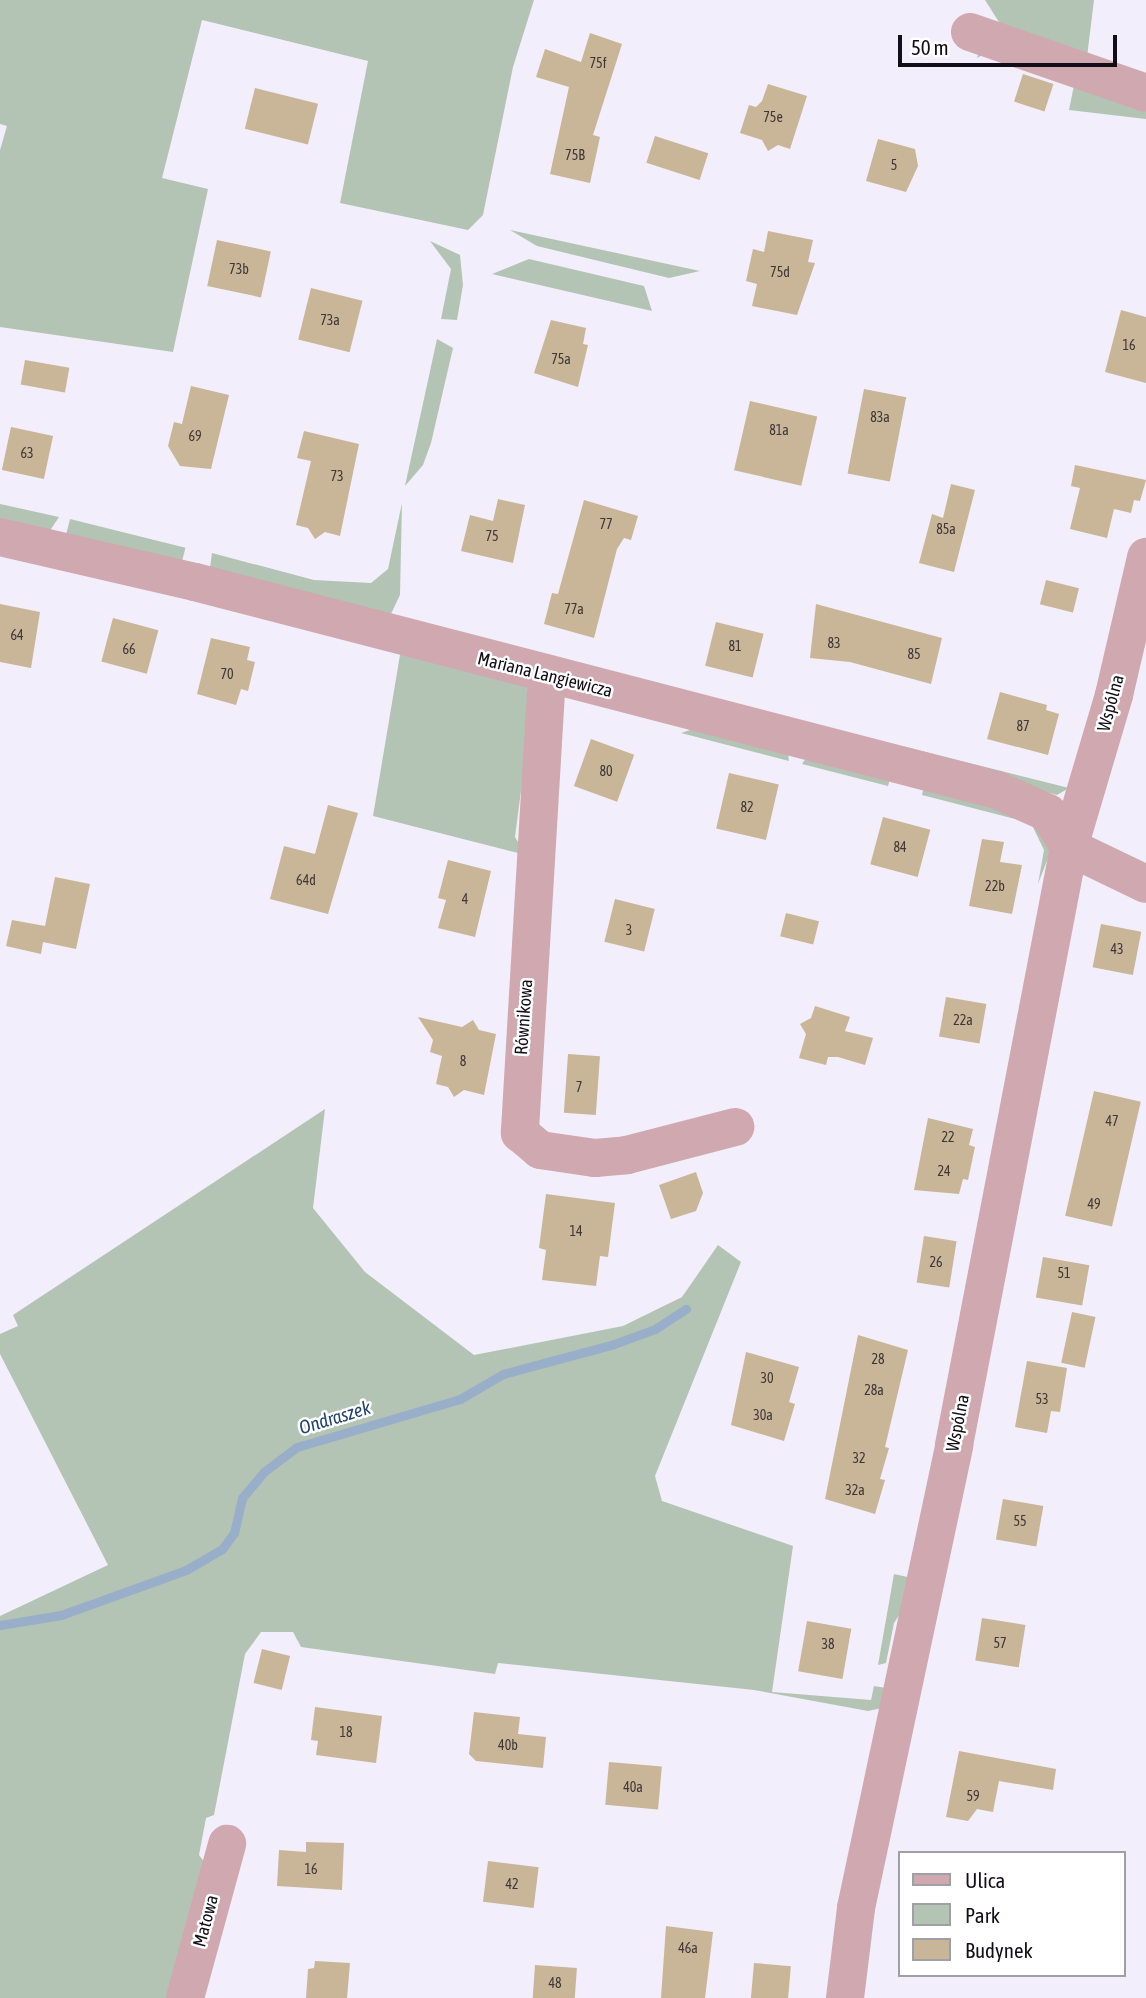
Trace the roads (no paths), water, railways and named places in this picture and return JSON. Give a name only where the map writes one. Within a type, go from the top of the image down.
[{"type":"street","points":[[970,32],[1146,93]]},
{"type":"street","name":"Mariana Langiewicza","points":[[0,537],[195,582],[997,790],[1048,813],[1069,847]]},
{"type":"street","name":"Wspólna","points":[[845,1998],[856,1908],[954,1445],[1069,847],[1114,695],[1146,557]]},
{"type":"street","name":"Równikowa","points":[[547,675],[517,1115],[520,1133],[540,1150],[595,1158],[627,1155],[735,1127]]},
{"type":"street","points":[[1069,847],[1146,884]]},
{"type":"street","name":"Matowa","points":[[185,1998],[227,1844]]},
{"type":"waterway","name":"Ondraszek","points":[[0,1625],[61,1615],[186,1570],[222,1549],[234,1533],[242,1498],[265,1471],[297,1447],[460,1399],[503,1374],[614,1344],[655,1329],[686,1309]]}]
